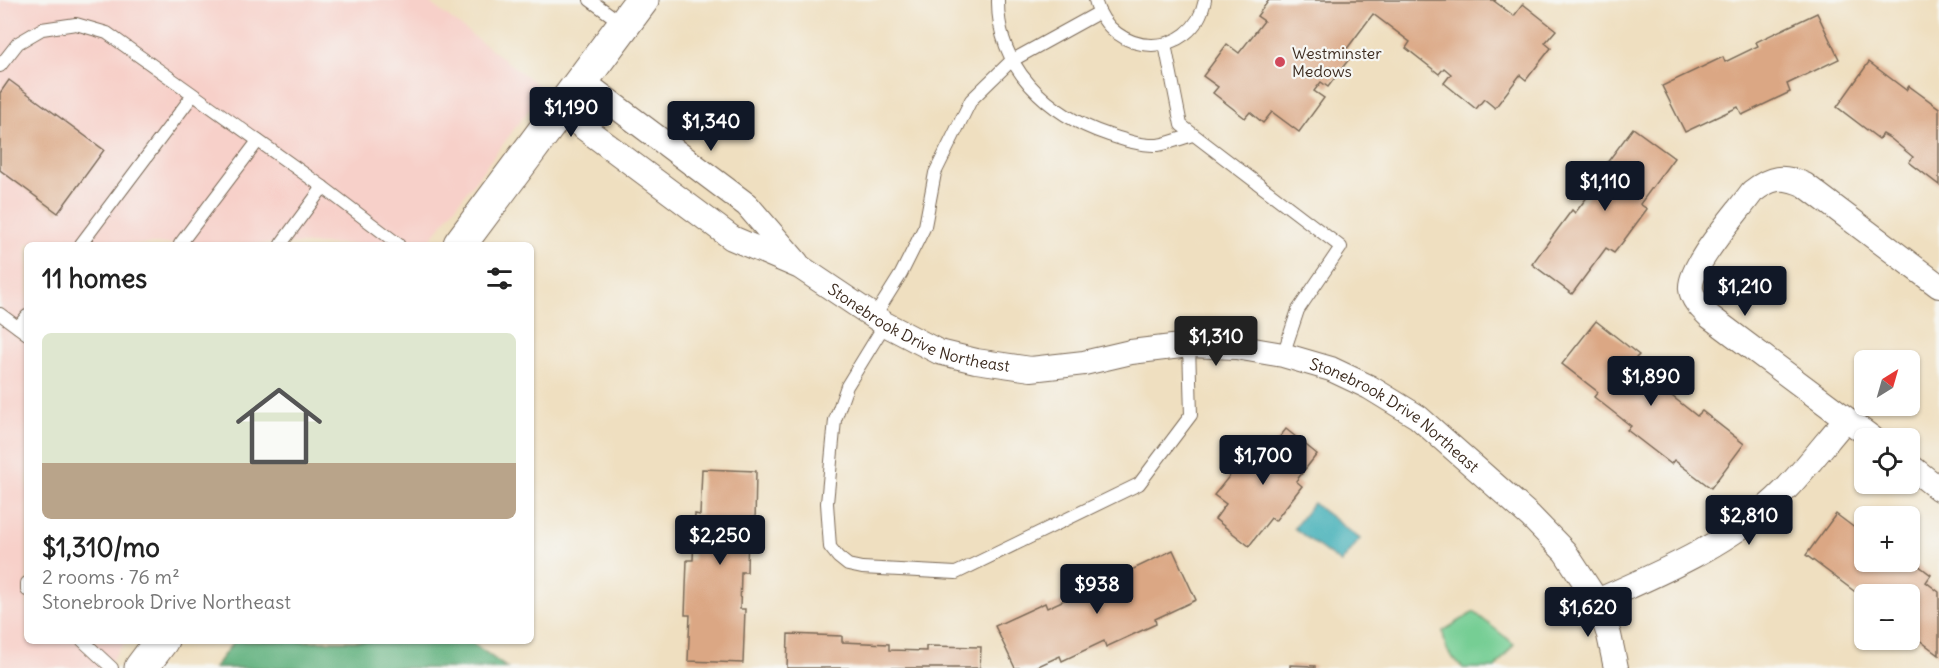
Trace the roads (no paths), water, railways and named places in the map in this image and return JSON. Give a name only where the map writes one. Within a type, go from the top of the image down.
[{"type":"main road","points":[[461,242],[633,12]]},
{"type":"main road","points":[[141,668],[159,644]]},
{"type":"street","name":"Stonebrook Drive Northeast","points":[[582,81],[747,205],[800,267]]},
{"type":"street","name":"Stonebrook Drive Northeast","points":[[560,110],[732,238],[800,267],[879,321],[939,352],[976,362],[1031,369],[1084,363],[1131,352],[1189,345],[1236,347],[1283,355],[1331,369],[1369,387],[1418,417],[1530,516],[1565,552],[1598,601],[1609,635],[1616,668]]},
{"type":"street","points":[[1859,428],[1709,316],[1697,304],[1691,290],[1693,274],[1752,192],[1763,183],[1777,178],[1791,179],[1804,185],[1939,286]]},
{"type":"street","points":[[1598,601],[1710,546],[1750,520],[1786,490],[1846,418]]},
{"type":"street","points":[[1920,474],[1939,489]]},
{"type":"lane","points":[[590,0],[633,12]]},
{"type":"lane","points":[[998,0],[1000,24],[1011,61],[1021,76],[1044,101],[1085,127],[1127,141],[1157,145],[1193,135]]},
{"type":"lane","points":[[1095,0],[1098,13],[1110,29],[1126,40],[1145,45],[1165,44],[1181,36],[1195,24],[1204,9],[1206,0]]},
{"type":"lane","points":[[1098,13],[1011,61],[971,100],[935,173],[925,226],[847,387],[835,420],[827,503],[830,547],[848,565],[862,568],[956,573],[1139,484],[1191,415],[1189,345]]},
{"type":"lane","points":[[0,66],[18,43],[42,29],[76,24],[107,33],[323,187],[395,242]]},
{"type":"lane","points":[[1165,44],[1181,125],[1341,247],[1298,310],[1283,355]]},
{"type":"lane","points":[[83,242],[194,95]]},
{"type":"lane","points":[[182,242],[258,141]]},
{"type":"lane","points":[[282,242],[323,187]]},
{"type":"lane","points":[[0,314],[23,331]]},
{"type":"lane","points":[[86,644],[112,668]]},
{"type":"water","points":[[1313,503],[1360,539],[1341,563],[1294,528]]},
{"type":"place","name":"Westminster Medows","points":[[1280,62]]}]
